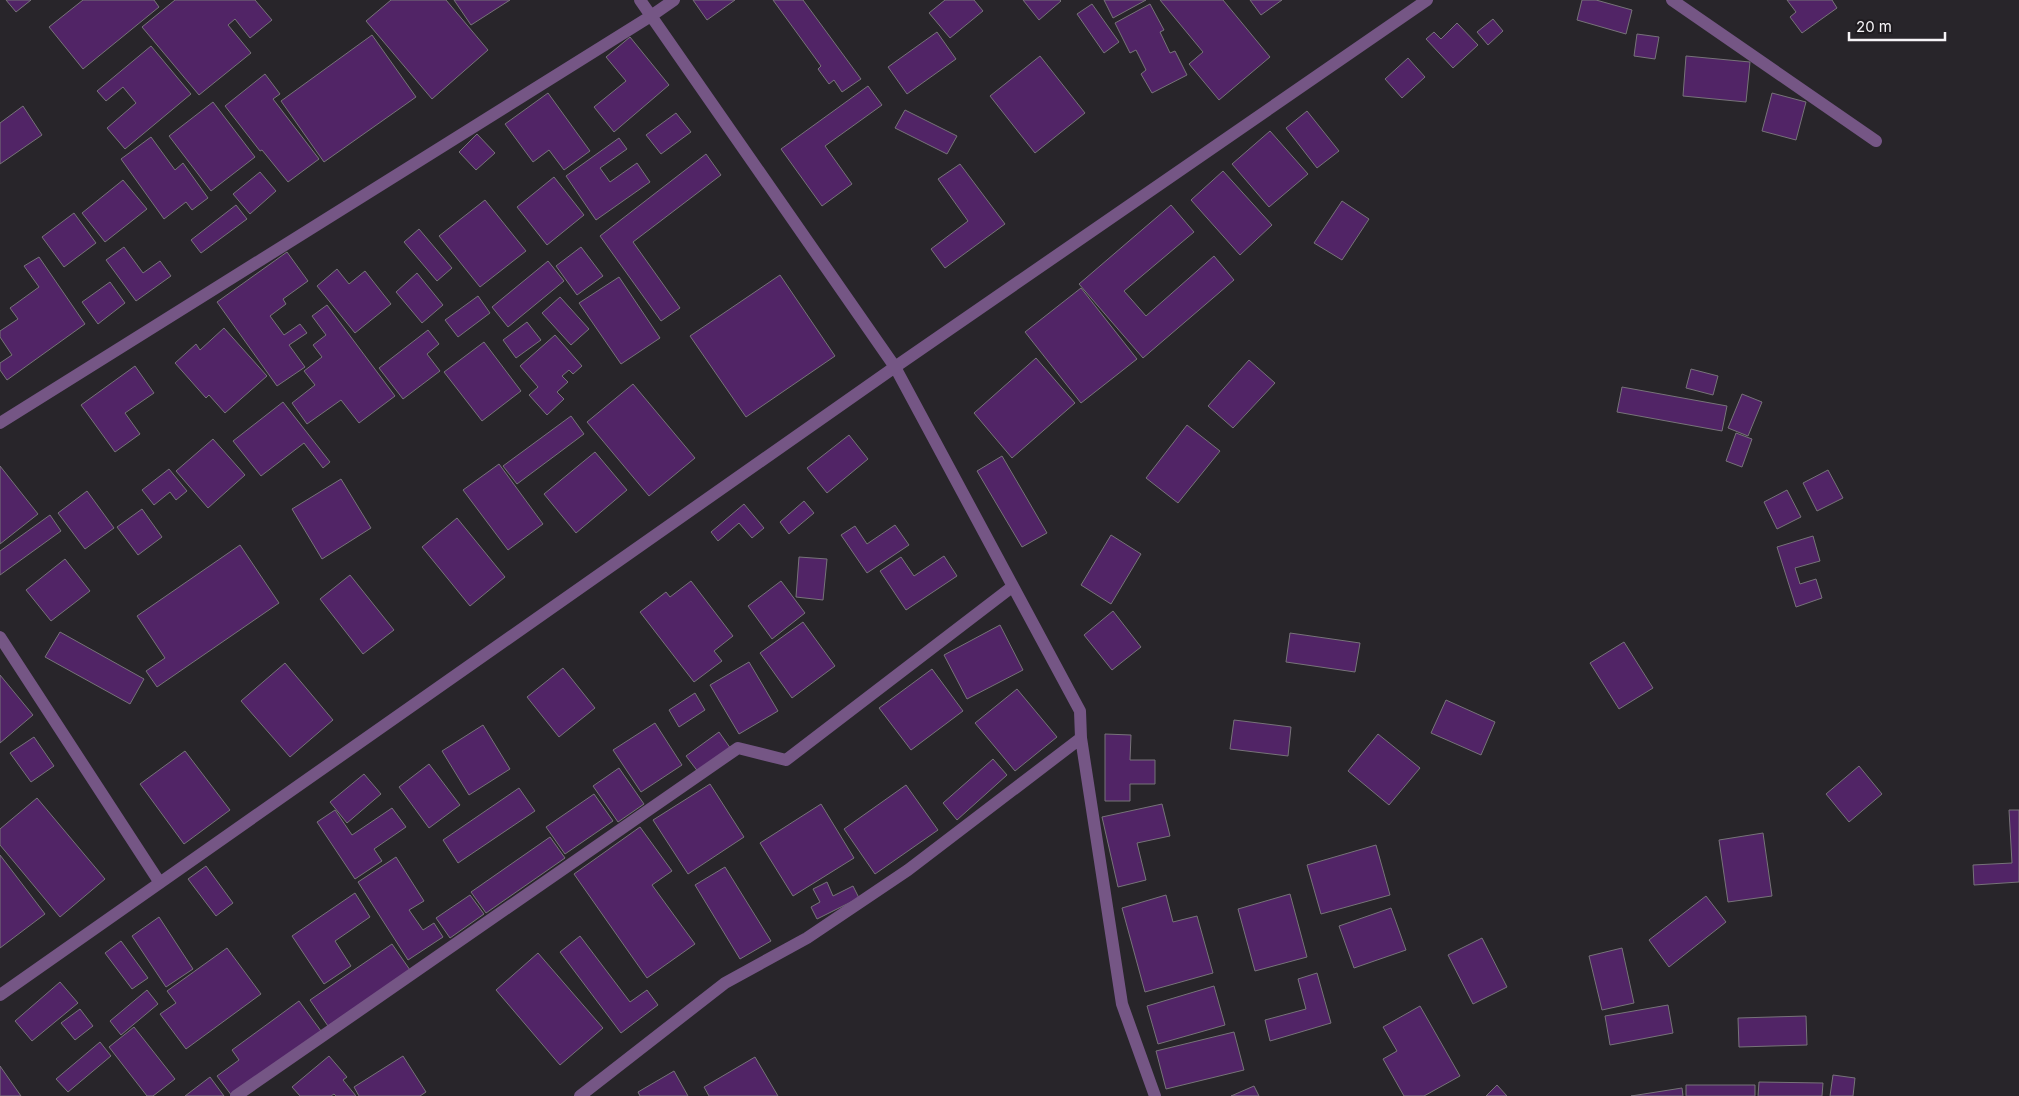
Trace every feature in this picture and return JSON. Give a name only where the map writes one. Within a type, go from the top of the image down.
[{"type":"street","points":[[640,0],[895,367],[1080,711],[1081,738],[1122,1004],[1156,1096]]},
{"type":"street","points":[[0,423],[674,0]]},
{"type":"street","points":[[0,995],[895,367],[1427,0]]},
{"type":"street","points":[[1672,0],[1876,141]]},
{"type":"street","points":[[236,1096],[738,748],[786,760],[1012,587]]},
{"type":"street","points":[[0,637],[160,883]]},
{"type":"street","points":[[580,1096],[725,983],[807,938],[908,870],[1081,738]]},
{"type":"building","points":[[6,0],[31,0],[16,12]]},
{"type":"building","points":[[83,0],[154,0],[159,7],[83,69],[49,27]]},
{"type":"building","points":[[175,0],[255,0],[272,20],[250,38],[235,19],[228,25],[251,53],[199,95],[142,27]]},
{"type":"building","points":[[391,0],[446,0],[488,50],[432,99],[366,21]]},
{"type":"building","points":[[454,0],[510,0],[471,25]]},
{"type":"building","points":[[693,0],[735,0],[707,20]]},
{"type":"building","points":[[773,0],[803,0],[861,79],[842,92],[834,80],[829,84],[818,69],[821,66]]},
{"type":"building","points":[[945,0],[974,0],[983,11],[950,38],[929,13]]},
{"type":"building","points":[[1023,0],[1060,0],[1061,1],[1039,20]]},
{"type":"building","points":[[1104,0],[1146,0],[1113,18]]},
{"type":"building","points":[[1160,0],[1223,0],[1270,57],[1219,100],[1189,64],[1203,52]]},
{"type":"building","points":[[1250,0],[1282,0],[1261,15]]},
{"type":"building","points":[[1582,0],[1596,0],[1632,10],[1626,34],[1577,20]]},
{"type":"building","points":[[1787,0],[1832,0],[1837,8],[1802,33],[1790,17],[1796,12]]},
{"type":"building","points":[[1092,4],[1119,42],[1104,53],[1077,14]]},
{"type":"building","points":[[1150,4],[1164,30],[1160,32],[1170,53],[1175,51],[1187,75],[1152,93],[1141,74],[1146,70],[1136,50],[1130,53],[1115,23]]},
{"type":"building","points":[[1493,19],[1503,31],[1488,45],[1477,32]]},
{"type":"building","points":[[1457,23],[1478,45],[1453,68],[1426,39],[1434,32],[1441,39]]},
{"type":"building","points":[[937,32],[956,59],[907,94],[888,67]]},
{"type":"building","points":[[1637,34],[1659,37],[1655,59],[1634,56]]},
{"type":"building","points":[[372,35],[416,97],[324,162],[281,101]]},
{"type":"building","points":[[630,37],[669,85],[614,132],[594,107],[626,81],[606,57]]},
{"type":"building","points":[[151,46],[191,94],[125,149],[107,128],[136,103],[123,87],[106,101],[97,91]]},
{"type":"building","points":[[1040,56],[1085,113],[1035,153],[990,96]]},
{"type":"building","points":[[1686,56],[1750,62],[1746,102],[1683,96]]},
{"type":"building","points":[[1408,58],[1425,77],[1402,98],[1385,79]]},
{"type":"building","points":[[265,74],[280,94],[273,99],[319,159],[288,182],[262,150],[260,151],[225,106]]},
{"type":"building","points":[[868,86],[882,105],[825,146],[852,184],[822,206],[781,149]]},
{"type":"building","points":[[548,93],[590,151],[564,170],[549,150],[533,162],[505,124]]},
{"type":"building","points":[[1772,93],[1806,102],[1796,140],[1762,131]]},
{"type":"building","points":[[213,102],[255,157],[211,191],[169,136]]},
{"type":"building","points":[[23,106],[42,135],[0,164],[0,123]]},
{"type":"building","points":[[905,110],[957,136],[947,154],[895,128]]},
{"type":"building","points":[[1307,111],[1339,151],[1317,168],[1286,128]]},
{"type":"building","points":[[676,113],[691,132],[661,154],[646,135]]},
{"type":"building","points":[[1270,131],[1308,174],[1269,207],[1232,164]]},
{"type":"building","points":[[477,134],[495,153],[476,170],[459,152]]},
{"type":"building","points":[[151,137],[175,170],[183,163],[208,198],[192,210],[186,202],[164,219],[121,159]]},
{"type":"building","points":[[619,138],[627,149],[600,168],[610,182],[637,163],[650,182],[596,220],[566,176]]},
{"type":"building","points":[[706,154],[721,175],[633,242],[680,308],[661,321],[600,236]]},
{"type":"building","points":[[960,164],[1005,224],[945,268],[931,249],[968,221],[938,179]]},
{"type":"building","points":[[1223,171],[1272,225],[1240,255],[1191,200]]},
{"type":"building","points":[[260,172],[276,191],[250,214],[233,194]]},
{"type":"building","points":[[554,177],[584,215],[547,245],[517,207]]},
{"type":"building","points":[[123,180],[147,209],[105,242],[82,213]]},
{"type":"building","points":[[485,200],[526,251],[480,287],[439,236]]},
{"type":"building","points":[[1342,201],[1369,219],[1342,260],[1314,243]]},
{"type":"building","points":[[236,205],[247,219],[201,253],[191,240]]},
{"type":"building","points":[[1171,205],[1194,232],[1124,291],[1146,316],[1214,256],[1234,280],[1143,358],[1079,284]]},
{"type":"building","points":[[74,213],[96,243],[64,267],[42,237]]},
{"type":"building","points":[[419,229],[452,268],[437,281],[404,242]]},
{"type":"building","points":[[124,247],[143,273],[160,261],[171,276],[136,301],[106,260]]},
{"type":"building","points":[[581,247],[603,276],[577,295],[556,266]]},
{"type":"building","points":[[287,252],[308,281],[283,299],[286,304],[270,316],[284,335],[300,324],[307,333],[289,345],[305,367],[277,386],[217,302]]},
{"type":"building","points":[[39,257],[85,324],[7,380],[0,370],[0,363],[12,355],[0,337],[0,331],[18,319],[10,308],[39,287],[24,266]]},
{"type":"building","points":[[548,261],[564,281],[508,327],[492,307]]},
{"type":"building","points":[[337,269],[349,284],[365,271],[391,304],[355,333],[317,286]]},
{"type":"building","points":[[417,273],[443,305],[422,323],[396,292]]},
{"type":"building","points":[[780,275],[835,356],[746,417],[690,336]]},
{"type":"building","points":[[619,277],[660,338],[621,364],[579,303]]},
{"type":"building","points":[[110,282],[125,303],[98,324],[82,302]]},
{"type":"building","points":[[1081,288],[1137,359],[1081,403],[1025,332]]},
{"type":"building","points":[[478,296],[490,313],[458,337],[445,320]]},
{"type":"building","points":[[560,297],[589,329],[571,345],[542,313]]},
{"type":"building","points":[[327,305],[395,396],[359,423],[341,400],[307,424],[292,403],[315,385],[304,371],[322,357],[313,345],[326,335],[312,316]]},
{"type":"building","points":[[527,322],[541,340],[516,358],[503,340]]},
{"type":"building","points":[[224,328],[267,376],[225,413],[209,395],[206,398],[175,363],[196,344],[200,350]]},
{"type":"building","points":[[428,330],[439,344],[427,354],[440,371],[403,399],[379,368]]},
{"type":"building","points":[[555,335],[582,366],[573,374],[569,370],[562,376],[568,382],[557,392],[564,399],[547,415],[529,395],[538,387],[520,366]]},
{"type":"building","points":[[484,342],[521,391],[482,421],[444,372]]},
{"type":"building","points":[[1036,358],[1075,403],[1012,458],[974,413]]},
{"type":"building","points":[[1249,360],[1275,383],[1233,428],[1208,406]]},
{"type":"building","points":[[135,366],[154,393],[125,413],[140,434],[115,452],[81,405]]},
{"type":"building","points":[[1691,369],[1718,376],[1713,395],[1686,388]]},
{"type":"building","points":[[633,384],[695,458],[649,496],[587,422]]},
{"type":"building","points":[[1622,387],[1727,406],[1722,431],[1617,412]]},
{"type":"building","points":[[1742,394],[1762,402],[1748,436],[1728,428]]},
{"type":"building","points":[[283,402],[330,462],[323,468],[304,443],[261,476],[233,441]]},
{"type":"building","points":[[571,416],[584,434],[517,484],[503,466]]},
{"type":"building","points":[[1187,425],[1220,451],[1178,503],[1146,478]]},
{"type":"building","points":[[1736,433],[1752,439],[1742,467],[1726,461]]},
{"type":"building","points":[[849,435],[868,459],[827,493],[807,468]]},
{"type":"building","points":[[213,439],[245,475],[208,508],[176,471]]},
{"type":"building","points":[[595,452],[627,490],[576,533],[544,494]]},
{"type":"building","points":[[1002,456],[1047,533],[1022,547],[977,471]]},
{"type":"building","points":[[499,464],[543,524],[508,550],[463,490]]},
{"type":"building","points":[[0,466],[38,514],[0,544]]},
{"type":"building","points":[[169,469],[187,491],[176,500],[170,492],[154,505],[142,490]]},
{"type":"building","points":[[1828,470],[1843,498],[1817,511],[1803,483]]},
{"type":"building","points":[[341,479],[371,528],[322,559],[292,509]]},
{"type":"building","points":[[1787,490],[1801,517],[1777,529],[1764,502]]},
{"type":"building","points":[[87,491],[114,528],[85,549],[58,513]]},
{"type":"building","points":[[804,501],[814,513],[789,534],[780,522]]},
{"type":"building","points":[[744,504],[764,528],[752,538],[739,523],[718,541],[711,532]]},
{"type":"building","points":[[142,509],[162,537],[138,555],[117,527]]},
{"type":"building","points":[[50,515],[61,531],[0,575],[0,551]]},
{"type":"building","points":[[457,518],[505,577],[470,606],[422,547]]},
{"type":"building","points":[[895,525],[909,545],[867,573],[841,535],[855,526],[867,544]]},
{"type":"building","points":[[1111,535],[1141,554],[1111,604],[1081,585]]},
{"type":"building","points":[[1813,536],[1820,561],[1795,568],[1800,584],[1816,579],[1822,598],[1796,607],[1777,547]]},
{"type":"building","points":[[240,545],[279,603],[157,687],[146,671],[165,658],[137,616]]},
{"type":"building","points":[[944,556],[957,576],[906,610],[880,571],[901,557],[914,576]]},
{"type":"building","points":[[799,557],[827,559],[823,600],[796,597]]},
{"type":"building","points":[[65,559],[90,591],[51,621],[26,590]]},
{"type":"building","points":[[350,575],[394,630],[363,654],[320,599]]},
{"type":"building","points":[[691,581],[733,636],[714,651],[722,661],[694,682],[640,612],[666,592],[670,597]]},
{"type":"building","points":[[781,581],[805,613],[772,639],[748,606]]},
{"type":"building","points":[[1113,611],[1141,647],[1112,670],[1084,635]]},
{"type":"building","points":[[803,622],[835,666],[792,698],[760,653]]},
{"type":"building","points":[[1000,625],[1023,670],[967,699],[944,655]]},
{"type":"building","points":[[60,632],[144,679],[130,704],[45,657]]},
{"type":"building","points":[[1290,633],[1360,643],[1355,672],[1286,662]]},
{"type":"building","points":[[1624,642],[1653,688],[1619,709],[1590,663]]},
{"type":"building","points":[[749,662],[778,711],[739,734],[710,685]]},
{"type":"building","points":[[285,663],[333,720],[290,757],[241,701]]},
{"type":"building","points":[[563,668],[595,708],[559,737],[527,697]]},
{"type":"building","points":[[932,669],[963,711],[911,750],[879,708]]},
{"type":"building","points":[[0,675],[33,715],[0,743]]},
{"type":"building","points":[[1017,689],[1057,737],[1015,771],[975,723]]},
{"type":"building","points":[[695,693],[705,710],[679,727],[669,710]]},
{"type":"building","points":[[1446,700],[1495,722],[1481,755],[1431,733]]},
{"type":"building","points":[[1234,720],[1291,727],[1288,756],[1230,749]]},
{"type":"building","points":[[655,723],[682,765],[641,792],[613,750]]},
{"type":"building","points":[[483,725],[510,769],[469,795],[442,751]]},
{"type":"building","points":[[719,732],[731,749],[699,773],[686,756]]},
{"type":"building","points":[[1105,734],[1131,735],[1130,760],[1155,760],[1155,784],[1130,784],[1130,801],[1105,801]]},
{"type":"building","points":[[1378,734],[1420,768],[1389,805],[1348,771]]},
{"type":"building","points":[[34,737],[54,766],[31,782],[10,753]]},
{"type":"building","points":[[185,751],[230,810],[184,844],[140,784]]},
{"type":"building","points":[[993,759],[1007,775],[957,820],[943,803]]},
{"type":"building","points":[[429,764],[460,805],[429,828],[399,787]]},
{"type":"building","points":[[1859,766],[1882,794],[1849,822],[1826,794]]},
{"type":"building","points":[[619,768],[644,804],[618,822],[593,786]]},
{"type":"building","points":[[364,774],[381,794],[347,823],[330,802]]},
{"type":"building","points":[[710,784],[744,837],[688,874],[653,820]]},
{"type":"building","points":[[906,785],[938,830],[875,874],[844,829]]},
{"type":"building","points":[[519,788],[535,811],[458,863],[443,840]]},
{"type":"building","points":[[594,794],[613,821],[565,854],[546,827]]},
{"type":"building","points":[[37,798],[105,879],[60,917],[0,845],[0,829]]},
{"type":"building","points":[[821,804],[854,858],[793,896],[760,843]]},
{"type":"building","points":[[1162,804],[1170,836],[1137,843],[1146,880],[1118,887],[1102,817]]},
{"type":"building","points":[[392,808],[406,827],[374,849],[382,861],[355,879],[317,822],[335,810],[352,835]]},
{"type":"building","points":[[2009,810],[2019,810],[2019,882],[1974,885],[1973,865],[2012,863]]},
{"type":"building","points":[[640,827],[672,871],[652,885],[695,944],[647,978],[574,874]]},
{"type":"building","points":[[1763,833],[1772,896],[1728,902],[1719,840]]},
{"type":"building","points":[[550,837],[565,858],[486,913],[471,892]]},
{"type":"building","points":[[1376,845],[1390,895],[1321,914],[1307,865]]},
{"type":"building","points":[[0,855],[45,914],[0,948]]},
{"type":"building","points":[[396,857],[424,901],[409,910],[423,930],[434,923],[443,937],[408,960],[358,882]]},
{"type":"building","points":[[206,866],[233,903],[216,916],[188,879]]},
{"type":"building","points":[[725,867],[771,941],[740,959],[695,885]]},
{"type":"building","points":[[827,882],[833,896],[853,886],[859,898],[817,919],[811,907],[820,902],[813,889]]},
{"type":"building","points":[[355,893],[370,917],[335,941],[351,966],[324,984],[292,936]]},
{"type":"building","points":[[1290,894],[1307,957],[1255,971],[1238,909]]},
{"type":"building","points":[[470,895],[484,914],[450,938],[436,918]]},
{"type":"building","points":[[1166,895],[1173,922],[1197,916],[1213,973],[1145,992],[1122,908]]},
{"type":"building","points":[[1706,896],[1726,922],[1669,967],[1649,940]]},
{"type":"building","points":[[1391,908],[1406,950],[1354,968],[1339,926]]},
{"type":"building","points":[[159,917],[193,969],[166,987],[132,936]]},
{"type":"building","points":[[580,936],[630,1002],[647,990],[658,1005],[621,1033],[560,952]]},
{"type":"building","points":[[1482,938],[1507,987],[1473,1004],[1448,955]]},
{"type":"building","points":[[121,941],[148,978],[132,989],[105,953]]},
{"type":"building","points":[[392,944],[410,970],[328,1026],[310,1000]]},
{"type":"building","points":[[227,948],[261,994],[186,1049],[160,1014],[176,1003],[167,991]]},
{"type":"building","points":[[1622,948],[1634,1003],[1602,1010],[1589,956]]},
{"type":"building","points":[[538,953],[603,1028],[560,1065],[496,990]]},
{"type":"building","points":[[1317,973],[1331,1023],[1270,1041],[1265,1020],[1306,1009],[1298,979]]},
{"type":"building","points":[[60,982],[78,1003],[32,1041],[15,1021]]},
{"type":"building","points":[[1214,986],[1225,1025],[1158,1044],[1147,1006]]},
{"type":"building","points":[[147,990],[158,1004],[121,1035],[110,1021]]},
{"type":"building","points":[[299,1001],[321,1031],[232,1096],[217,1076],[239,1060],[232,1050]]},
{"type":"building","points":[[1668,1005],[1673,1033],[1610,1045],[1605,1016]]},
{"type":"building","points":[[1420,1006],[1460,1076],[1424,1096],[1404,1096],[1383,1059],[1397,1051],[1383,1027]]},
{"type":"building","points":[[80,1009],[93,1026],[75,1040],[61,1023]]},
{"type":"building","points":[[1806,1016],[1807,1045],[1739,1047],[1738,1018]]},
{"type":"building","points":[[134,1027],[175,1079],[153,1096],[147,1096],[109,1047]]},
{"type":"building","points":[[1234,1032],[1244,1070],[1166,1089],[1156,1051]]},
{"type":"building","points":[[100,1042],[111,1056],[68,1092],[56,1079]]},
{"type":"building","points":[[329,1056],[347,1077],[343,1080],[356,1096],[336,1096],[334,1094],[331,1096],[300,1096],[292,1087]]},
{"type":"building","points":[[403,1056],[426,1092],[420,1096],[359,1096],[354,1087]]},
{"type":"building","points":[[755,1057],[778,1096],[709,1096],[704,1087]]},
{"type":"building","points":[[0,1066],[21,1096],[0,1096]]},
{"type":"building","points":[[674,1071],[688,1096],[640,1096],[638,1092]]},
{"type":"building","points":[[1833,1075],[1855,1078],[1853,1096],[1830,1096]]},
{"type":"building","points":[[210,1077],[224,1096],[185,1096]]},
{"type":"building","points":[[1759,1082],[1823,1083],[1822,1096],[1758,1096]]},
{"type":"building","points":[[1497,1085],[1507,1096],[1486,1096]]},
{"type":"building","points":[[1686,1085],[1755,1085],[1755,1096],[1686,1096]]},
{"type":"building","points":[[1254,1086],[1259,1096],[1231,1096]]},
{"type":"building","points":[[1682,1088],[1683,1096],[1631,1096]]}]
